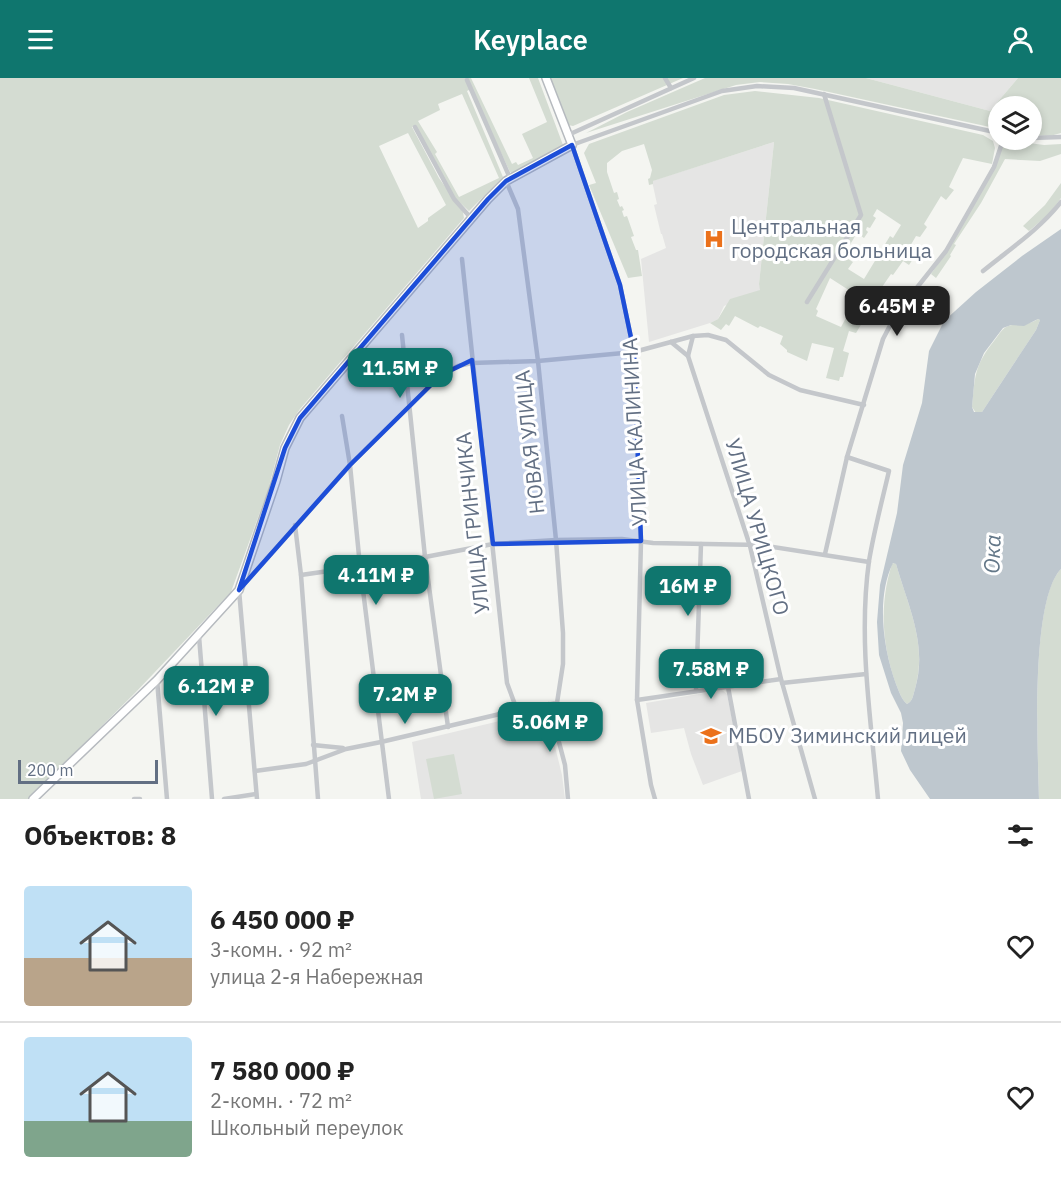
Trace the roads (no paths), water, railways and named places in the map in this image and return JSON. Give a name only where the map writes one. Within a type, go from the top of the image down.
[{"type":"street","name":"УЛИЦА КАЛИНИНА","points":[[546,78],[620,285],[634,352],[641,541],[637,700],[655,799]]},
{"type":"street","points":[[665,78],[671,88]]},
{"type":"street","points":[[568,135],[694,78]]},
{"type":"street","name":"НОВАЯ УЛИЦА","points":[[467,80],[518,209],[538,361],[563,633],[563,664],[557,703],[549,704]]},
{"type":"street","points":[[224,799],[257,796],[239,590],[285,448],[300,418],[471,218],[508,180],[572,146],[722,91],[757,86],[794,88],[988,131]]},
{"type":"street","points":[[807,302],[861,215],[824,94]]},
{"type":"street","points":[[415,128],[454,199],[471,218]]},
{"type":"street","points":[[1042,138],[1061,137]]},
{"type":"street","points":[[825,554],[847,457],[884,339],[896,314],[946,251],[994,166],[1000,150]]},
{"type":"street","points":[[983,271],[1051,215],[1061,202]]},
{"type":"street","name":"УЛИЦА ГРИНЧИКА","points":[[462,259],[507,683],[517,710]]},
{"type":"street","points":[[402,335],[425,557],[448,727]]},
{"type":"street","points":[[33,799],[157,680],[199,636],[350,465],[449,370],[472,363],[538,361],[634,352],[671,341],[708,335],[726,340],[770,375],[800,390],[864,405]]},
{"type":"street","points":[[688,357],[693,336]]},
{"type":"street","name":"УЛИЦА УРИЦКОГО","points":[[671,341],[688,357],[750,546],[781,681],[815,799]]},
{"type":"street","points":[[342,416],[350,465],[389,799]]},
{"type":"street","points":[[847,457],[889,471],[869,562],[866,629],[866,674],[878,799]]},
{"type":"street","points":[[295,525],[318,799]]},
{"type":"street","points":[[301,575],[425,557],[493,544],[556,540],[622,539],[759,545],[869,562]]},
{"type":"street","points":[[696,691],[701,544]]},
{"type":"street","points":[[199,636],[213,799]]},
{"type":"street","points":[[637,700],[728,687],[866,674]]},
{"type":"street","points":[[157,680],[167,799]]},
{"type":"street","points":[[728,687],[749,799]]},
{"type":"street","points":[[255,771],[306,764],[346,749],[549,704],[564,765],[568,799]]},
{"type":"street","points":[[314,745],[346,749]]},
{"type":"street","points":[[134,799],[140,799]]},
{"type":"water","name":"Ока","points":[[1061,229],[1061,569],[1051,586],[1044,612],[1040,643],[1037,714],[1039,799],[930,799],[910,770],[901,751],[903,723],[901,713],[891,693],[879,655],[877,622],[880,585],[897,513],[903,465],[922,403],[929,351],[944,321],[1022,256]],"holes":[[[1040,320],[1036,330],[982,412],[974,412],[972,407],[975,374],[984,353],[1003,328],[1011,325],[1024,326]],[[893,563],[896,564],[911,610],[918,641],[918,673],[912,698],[907,704],[891,670],[883,623],[884,591]]]},
{"type":"place","name":"Центральная городская больница","points":[[714,239]]},
{"type":"place","name":"МБОУ Зиминский лицей","points":[[711,736]]}]
